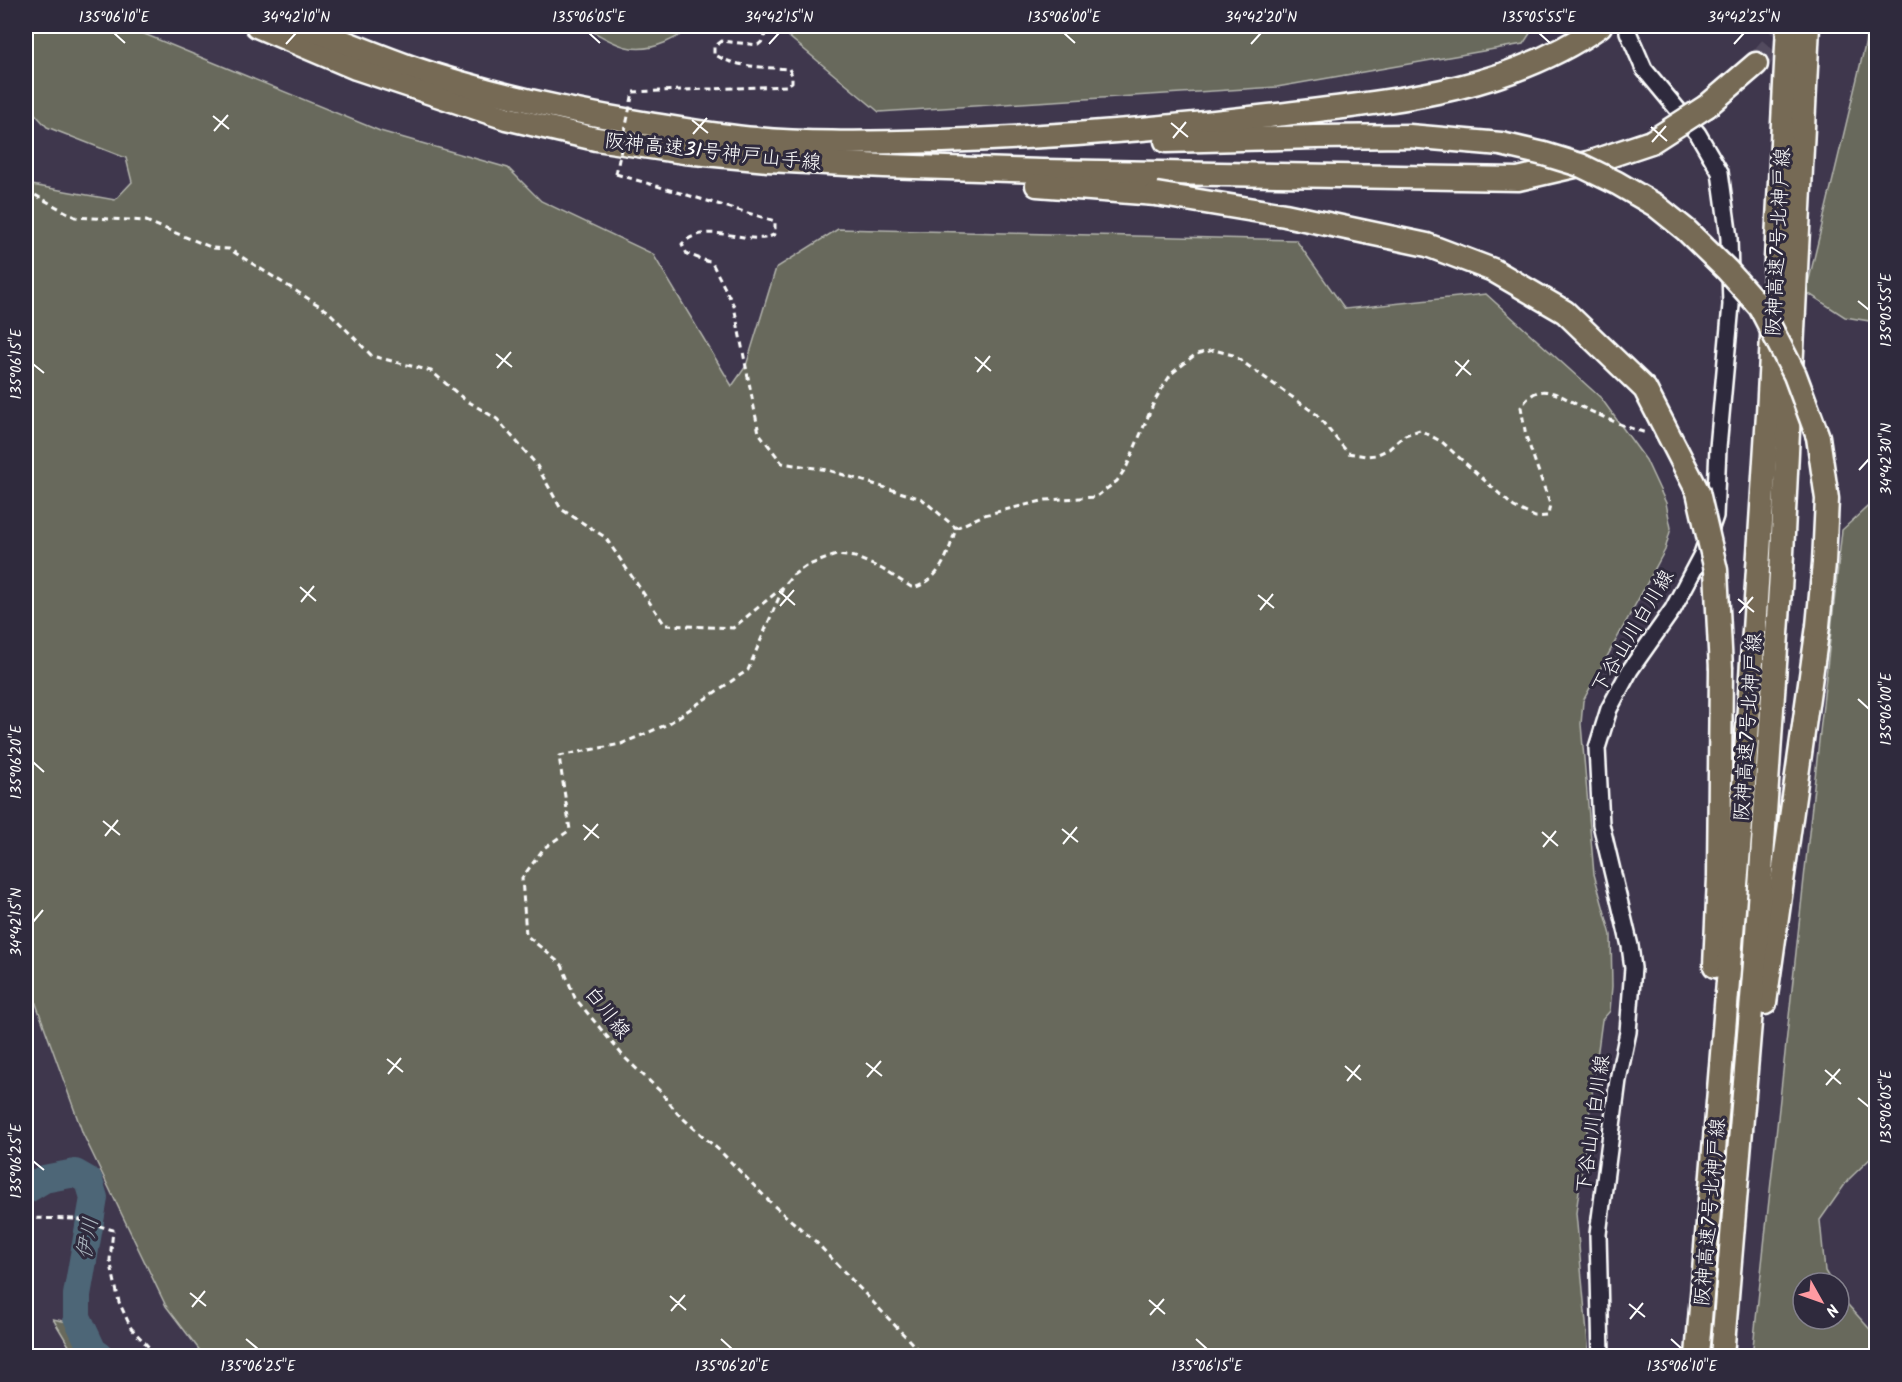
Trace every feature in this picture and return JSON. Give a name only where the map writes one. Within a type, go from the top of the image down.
[{"type":"highway","name":"阪神高速31号神戸山手線","points":[[257,26],[367,72],[506,118],[596,140],[768,160],[971,168]]},
{"type":"highway","name":"阪神高速31号神戸山手線","points":[[304,26],[411,67],[519,99],[591,115],[698,133],[759,140],[887,142],[1003,139]]},
{"type":"highway","points":[[1003,139],[1178,127],[1412,99],[1506,74],[1551,54],[1600,26]]},
{"type":"highway","name":"阪神高速7号北神戸線","points":[[1697,1356],[1743,800],[1768,414],[1788,26]]},
{"type":"highway","name":"阪神高速7号北神戸線","points":[[1722,1356],[1755,963],[1781,574],[1808,26]]},
{"type":"highway","points":[[971,168],[1326,177],[1518,178],[1588,163],[1651,142],[1707,106],[1756,64]]},
{"type":"highway","points":[[1003,139],[1187,141],[1409,136],[1501,144],[1580,165],[1655,205],[1686,230],[1727,270],[1760,307],[1795,375],[1818,437],[1827,499],[1818,626],[1733,1221]]},
{"type":"highway","points":[[971,168],[1031,184],[1156,194],[1284,215],[1426,245],[1493,270],[1565,312],[1645,389],[1698,492],[1716,570],[1721,669],[1719,878],[1710,1082],[1710,1195]]},
{"type":"street","name":"下谷山川白川線","points":[[1601,1356],[1598,1234],[1618,1080],[1628,1032],[1633,968],[1630,946],[1601,824],[1597,748],[1609,709],[1630,670],[1673,609],[1701,554],[1715,516],[1718,447],[1731,305],[1729,238],[1720,172],[1698,134],[1644,69],[1628,32],[1628,26]]},
{"type":"path","points":[[756,26],[763,28],[764,41],[758,45],[722,41],[714,47],[714,54],[723,60],[789,69],[792,82],[786,86],[633,92],[616,174],[775,221],[777,226],[775,234],[768,238],[721,233],[691,236],[682,244],[687,254],[712,263],[734,306],[759,433],[782,463],[828,470],[922,499],[956,528]]},
{"type":"path","points":[[26,190],[75,217],[146,221],[213,248],[229,249],[328,310],[372,356],[431,371],[464,399],[497,419],[536,464],[561,509],[605,537],[665,625],[733,628],[783,587],[793,575],[806,566],[836,555],[855,557],[882,569],[913,588],[926,584],[945,561],[956,528],[984,515],[1046,500],[1096,496],[1117,481],[1155,400],[1171,374],[1196,354],[1214,350],[1233,355],[1316,414],[1348,453],[1376,455],[1389,449],[1405,435],[1420,430],[1442,442],[1514,507],[1535,517],[1548,516],[1550,504],[1526,436],[1521,407],[1526,399],[1539,392],[1554,393],[1584,409],[1636,430],[1656,435]]},
{"type":"path","name":"白川線","points":[[783,587],[748,670],[668,724],[621,744],[559,756],[570,830],[544,848],[522,878],[526,935],[562,965],[575,999],[624,1057],[660,1091],[678,1114],[721,1152],[773,1205],[815,1240],[924,1356]]},
{"type":"path","points":[[26,1218],[76,1219],[113,1230],[110,1260],[119,1302],[131,1328],[157,1356]]},
{"type":"green space","points":[[26,26],[125,26],[380,131],[508,168],[541,201],[653,254],[732,386],[746,366],[776,268],[838,229],[1296,240],[1345,309],[1486,294],[1601,398],[1646,460],[1666,503],[1671,528],[1665,550],[1583,701],[1581,724],[1594,874],[1611,935],[1612,986],[1610,1011],[1602,1020],[1576,1213],[1589,1356],[204,1356],[166,1306],[83,1134],[26,976],[26,184],[115,200],[132,182],[126,158],[47,127],[26,104]]},
{"type":"green space","points":[[583,26],[692,26],[664,43],[652,47],[632,48],[613,42]]},
{"type":"green space","points":[[776,26],[1535,26],[1523,44],[1277,87],[879,112]]},
{"type":"green space","points":[[1867,26],[1876,26],[1876,322],[1845,317],[1806,292],[1865,45]]},
{"type":"green space","points":[[1876,499],[1876,1153],[1848,1180],[1820,1220],[1825,1271],[1791,1271],[1791,1331],[1851,1331],[1851,1308],[1876,1336],[1876,1356],[1752,1356],[1842,530]]},
{"type":"green space","points":[[53,1319],[77,1324],[101,1356],[75,1356]]},
{"type":"waterway","name":"伊川","points":[[26,1190],[44,1179],[75,1173],[89,1181],[94,1198],[77,1295],[77,1317],[93,1351],[100,1356]]},
{"type":"tunnel","points":[[1756,64],[1789,26]]}]
